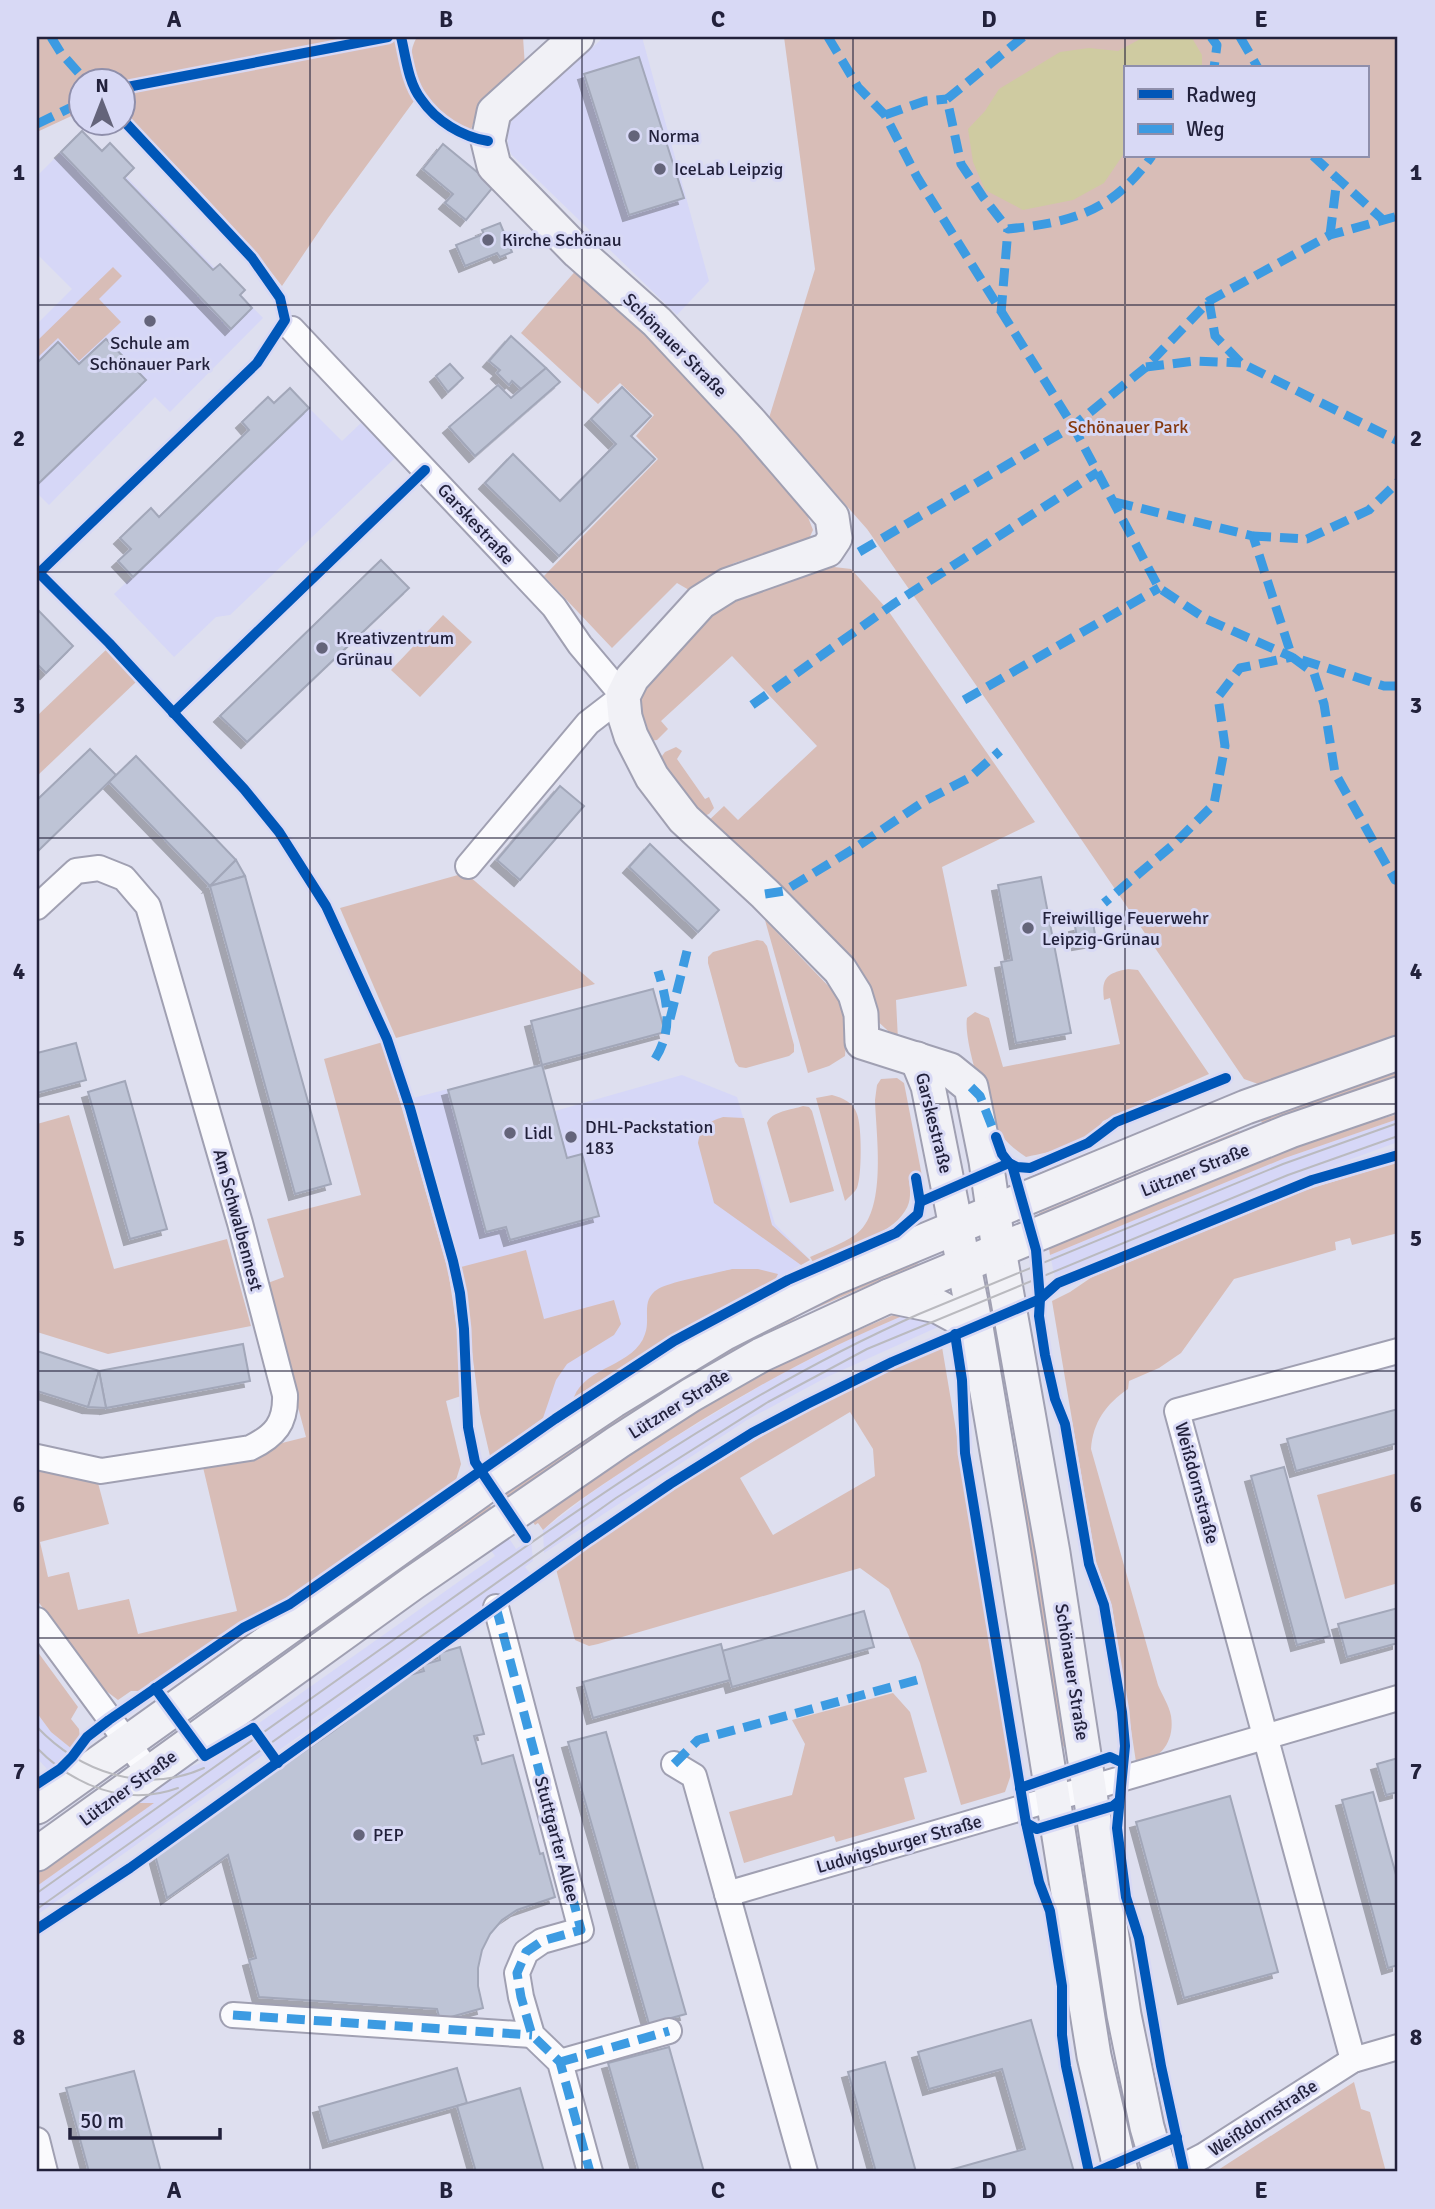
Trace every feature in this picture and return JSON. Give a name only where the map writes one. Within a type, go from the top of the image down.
[{"type":"main road","name":"Schönauer Straße","points":[[577,37],[494,112],[488,141],[494,166],[578,252],[657,322],[751,423],[832,517],[835,538],[827,550],[728,585],[701,602],[632,678],[623,696]]},
{"type":"main road","name":"Garskestraße","points":[[623,696],[625,717],[631,736],[652,777],[684,819],[765,894],[840,970],[855,994],[861,1014],[862,1042],[950,1070],[971,1087],[994,1212]]},
{"type":"main road","name":"Lützner Straße","points":[[37,1807],[489,1484],[670,1364],[725,1333],[832,1279],[1246,1107],[1398,1053]]},
{"type":"main road","name":"Garskestraße","points":[[917,1059],[928,1086],[957,1228]]},
{"type":"main road","name":"Lützner Straße","points":[[37,1854],[413,1583],[681,1401],[796,1337],[889,1296],[1290,1131],[1398,1094]]},
{"type":"main road","name":"Schönauer Straße","points":[[994,1212],[1053,1553],[1094,2056],[1121,2172]]},
{"type":"main road","name":"Schönauer Straße","points":[[957,1228],[1072,1794],[1124,2015],[1138,2087],[1160,2172]]},
{"type":"main road","points":[[889,1296],[937,1306],[976,1327]]},
{"type":"street","name":"Garskestraße","points":[[292,329],[554,607],[580,645],[623,696]]},
{"type":"street","points":[[468,866],[588,723],[623,696]]},
{"type":"street","name":"Am Schwalbennest","points":[[37,907],[76,871],[99,868],[124,878],[148,906],[240,1223],[285,1395],[285,1411],[279,1426],[266,1440],[250,1448],[101,1471],[37,1457]]},
{"type":"street","name":"Weißdornstraße","points":[[1353,2060],[1177,1411],[1398,1351]]},
{"type":"street","name":"Stuttgarter Allee","points":[[496,1607],[581,1930],[542,1941],[526,1952],[517,1973],[532,2035],[560,2062]]},
{"type":"street","points":[[37,1620],[149,1772]]},
{"type":"street","points":[[1072,1794],[1398,1698]]},
{"type":"street","points":[[674,1764],[694,1776],[805,2172]]},
{"type":"street","name":"Ludwigsburger Straße","points":[[727,1894],[1072,1794]]},
{"type":"street","points":[[233,2015],[532,2035]]},
{"type":"street","points":[[590,2172],[560,2062],[669,2031]]},
{"type":"street","name":"Weißdornstraße","points":[[1172,2172],[1203,2157],[1353,2060],[1398,2048]]},
{"type":"street","points":[[37,2140],[46,2172]]},
{"type":"shaded area","points":[[604,37],[642,37],[709,281],[677,315],[511,154],[508,145],[507,129],[513,119]]},
{"type":"shaded area","points":[[1144,37],[1192,38],[1202,55],[1202,66],[1124,66],[1124,153],[1104,183],[1073,200],[1023,210],[985,190],[973,162],[968,129],[985,111],[999,89],[1060,52],[1089,48],[1118,51]]},
{"type":"shaded area","name":"Schule am Schönauer Park","points":[[77,136],[87,136],[263,318],[170,412],[155,397],[49,505],[37,493],[37,324],[72,289],[37,254],[37,176]]},
{"type":"shaded area","points":[[309,408],[342,441],[361,423],[395,458],[230,615],[216,617],[174,657],[114,594]]},
{"type":"shaded area","points":[[542,1065],[555,1111],[682,1075],[737,1097],[775,1224],[810,1260],[721,1309],[574,1397],[492,1454],[480,1413],[461,1267],[413,1098]]},
{"type":"shaded area","points":[[1398,1119],[1398,1142],[1256,1194],[1055,1278],[1050,1255],[1285,1158]]},
{"type":"shaded area","points":[[915,1311],[938,1327],[827,1377],[747,1420],[544,1553],[543,1530],[657,1448],[775,1377],[858,1335]]},
{"type":"shaded area","points":[[505,1532],[516,1549],[531,1539],[533,1561],[525,1567],[530,1573],[492,1600],[494,1604],[444,1639],[441,1636],[278,1751],[259,1723],[495,1556],[488,1546]]},
{"type":"shaded area","points":[[37,1713],[51,1732],[72,1749],[48,1770],[37,1758]]},
{"type":"shaded area","points":[[250,1737],[263,1755],[37,1915],[37,1886],[152,1804],[127,1803],[181,1770],[218,1757]]},
{"type":"green space","points":[[37,37],[395,37],[414,101],[282,286],[247,243],[136,124],[136,66],[66,66],[66,119],[37,132]]},
{"type":"green space","points":[[417,37],[523,37],[525,67],[478,110],[470,132],[446,115],[424,92],[416,79],[412,51]]},
{"type":"green space","name":"Schönauer Park","points":[[784,37],[1398,37],[1398,1042],[1261,1085],[1244,1079],[867,529],[769,418],[815,269]]},
{"type":"green space","points":[[113,267],[122,276],[99,299],[121,322],[79,361],[58,338],[37,358],[37,341]]},
{"type":"green space","points":[[579,267],[649,333],[804,507],[813,530],[808,541],[734,563],[689,590],[677,583],[612,648],[544,576],[658,459],[636,436],[654,415],[620,383],[598,404],[521,333]]},
{"type":"green space","points":[[834,567],[851,569],[887,609],[1035,822],[942,867],[967,986],[896,1000],[898,1040],[873,1017],[705,824],[724,806],[738,820],[817,746],[732,656],[661,721],[668,729],[657,740],[643,742],[638,695],[719,606],[755,589]]},
{"type":"green space","points":[[443,615],[472,642],[420,697],[391,670]]},
{"type":"green space","points":[[109,647],[138,680],[37,776],[37,716]]},
{"type":"green space","points":[[676,747],[682,751],[677,759],[705,799],[709,797],[714,808],[709,814],[699,818],[659,760],[665,752]]},
{"type":"green space","points":[[458,875],[469,876],[595,984],[396,1038],[340,908]]},
{"type":"green space","points":[[765,920],[836,994],[847,1025],[845,1056],[829,1066],[808,1073]]},
{"type":"green space","points":[[757,940],[763,941],[767,946],[794,1052],[789,1056],[746,1068],[739,1067],[735,1062],[708,957],[713,952]]},
{"type":"green space","points":[[1128,969],[1138,970],[1209,1074],[1103,1121],[1079,1141],[1026,1157],[1001,1135],[989,1112],[972,1060],[967,1018],[975,1012],[989,1018],[1003,1067],[1120,1044],[1110,998],[1104,1000],[1104,986],[1110,975]]},
{"type":"green space","points":[[383,1042],[448,1270],[458,1335],[461,1396],[446,1401],[461,1464],[456,1480],[288,1599],[252,1616],[140,1691],[131,1691],[118,1700],[101,1687],[37,1600],[37,1469],[98,1483],[109,1524],[40,1542],[48,1577],[69,1572],[78,1610],[129,1599],[138,1634],[237,1611],[202,1463],[306,1437],[265,1284],[284,1277],[267,1219],[361,1195],[324,1059]]},
{"type":"green space","points":[[1398,1064],[1398,1083],[1267,1129],[1261,1121],[1284,1106]]},
{"type":"green space","points":[[897,1078],[904,1083],[922,1176],[909,1179],[909,1203],[898,1220],[888,1228],[813,1262],[810,1257],[855,1235],[872,1210],[878,1172],[875,1100],[877,1085],[881,1079]]},
{"type":"green space","points":[[832,1095],[853,1106],[860,1129],[859,1182],[856,1190],[845,1201],[816,1098]]},
{"type":"green space","points":[[803,1106],[812,1111],[834,1191],[790,1203],[767,1123],[777,1113]]},
{"type":"green space","points":[[1398,1114],[1398,1119],[1285,1158],[1050,1255],[1048,1242],[1064,1233],[1328,1134]]},
{"type":"green space","points":[[69,1115],[114,1269],[227,1239],[251,1326],[108,1354],[37,1332],[37,1124]]},
{"type":"green space","points":[[723,1117],[744,1118],[772,1225],[810,1260],[801,1265],[714,1203],[698,1143],[706,1126]]},
{"type":"green space","points":[[1239,1131],[1242,1139],[1041,1222],[1039,1213]]},
{"type":"green space","points":[[1398,1162],[1398,1233],[1352,1245],[1350,1238],[1335,1242],[1336,1250],[1234,1279],[1181,1353],[1159,1368],[1129,1381],[1128,1389],[1107,1407],[1098,1422],[1091,1449],[1158,1685],[1171,1716],[1171,1734],[1164,1748],[1153,1758],[1136,1762],[1112,1606],[1096,1562],[1052,1301],[1092,1277],[1306,1190]]},
{"type":"green space","points":[[526,1250],[544,1319],[614,1300],[621,1324],[614,1335],[567,1364],[556,1380],[543,1418],[490,1456],[480,1413],[461,1267]]},
{"type":"green space","points":[[913,1255],[918,1264],[802,1314],[512,1503],[502,1489],[658,1382]]},
{"type":"green space","points":[[732,1269],[758,1269],[778,1274],[775,1280],[721,1309],[574,1397],[589,1379],[640,1345],[647,1328],[649,1298],[653,1293],[672,1283]]},
{"type":"green space","points":[[915,1311],[807,1360],[738,1398],[601,1486],[543,1530],[538,1523],[535,1525],[529,1516],[763,1368],[898,1313]]},
{"type":"green space","points":[[994,1326],[1017,1460],[1035,1517],[1072,1745],[1054,1748],[985,1330]]},
{"type":"green space","points":[[942,1347],[1013,1769],[1005,1792],[961,1805],[920,1663],[889,1589],[860,1568],[598,1644],[589,1646],[575,1640],[556,1569],[674,1489],[809,1408]],"holes":[[[850,1412],[873,1449],[875,1476],[773,1535],[740,1478]]]},
{"type":"green space","points":[[1398,1473],[1398,1583],[1345,1599],[1317,1495]]},
{"type":"green space","points":[[486,1500],[496,1514],[326,1633],[302,1629]]},
{"type":"green space","points":[[37,1651],[78,1707],[71,1719],[79,1729],[80,1738],[72,1749],[51,1732],[37,1713]]},
{"type":"green space","points":[[893,1693],[910,1712],[927,1772],[904,1778],[915,1819],[836,1842],[834,1836],[744,1863],[729,1812],[792,1795],[805,1744],[792,1720]]},
{"type":"green space","points":[[127,1803],[154,1803],[37,1886],[37,1867]]},
{"type":"green space","points":[[1354,2082],[1361,2109],[1370,2112],[1386,2172],[1215,2172]]},
{"type":"building","name":"Norma","points":[[639,57],[684,198],[629,215],[584,74]]},
{"type":"building","points":[[77,136],[87,136],[102,151],[110,143],[134,168],[124,178],[213,270],[220,264],[245,290],[240,295],[252,308],[231,329],[61,152]]},
{"type":"building","points":[[443,144],[494,186],[466,220],[445,203],[453,194],[423,169]]},
{"type":"building","name":"Kirche Schönau","points":[[500,223],[512,252],[500,257],[497,253],[465,266],[456,245],[484,234],[482,230]]},
{"type":"building","points":[[511,336],[546,368],[521,389],[512,381],[509,385],[497,373],[500,370],[489,361]]},
{"type":"building","points":[[106,339],[146,380],[39,483],[37,363],[58,342],[79,364]]},
{"type":"building","points":[[450,364],[463,378],[448,392],[436,376]]},
{"type":"building","points":[[546,368],[560,382],[475,456],[449,427],[498,385],[511,398]]},
{"type":"building","points":[[622,387],[651,416],[631,436],[655,459],[559,556],[485,483],[513,454],[560,501],[616,444],[591,419]]},
{"type":"building","points":[[290,388],[309,408],[133,577],[118,561],[131,549],[120,538],[151,508],[159,517],[249,430],[242,422],[268,397],[274,403]]},
{"type":"building","points":[[381,560],[409,588],[247,742],[220,716]]},
{"type":"building","points":[[37,609],[73,646],[46,673],[37,664]]},
{"type":"building","points":[[90,749],[116,775],[37,852],[37,800]]},
{"type":"building","points":[[136,756],[236,860],[210,886],[109,782]]},
{"type":"building","points":[[560,786],[584,806],[520,880],[497,860]]},
{"type":"building","points":[[650,844],[719,910],[698,932],[629,867]]},
{"type":"building","points":[[236,860],[245,876],[210,886]]},
{"type":"building","points":[[245,876],[331,1184],[295,1194],[210,886]]},
{"type":"building","name":"Freiwillige Feuerwehr Leipzig-Grünau","points":[[1041,877],[1071,1033],[1016,1043],[1001,962],[1012,960],[998,885]]},
{"type":"building","points":[[1093,922],[1096,941],[1078,944],[1075,926]]},
{"type":"building","points":[[653,989],[665,1032],[542,1065],[531,1021]]},
{"type":"building","points":[[76,1043],[86,1080],[37,1093],[37,1053]]},
{"type":"building","name":"Lidl","points":[[542,1065],[567,1158],[582,1154],[599,1216],[510,1240],[506,1227],[486,1232],[448,1090]]},
{"type":"building","points":[[125,1081],[167,1229],[130,1239],[88,1092]]},
{"type":"building","points":[[243,1344],[250,1381],[106,1408],[99,1371]]},
{"type":"building","points":[[37,1351],[99,1371],[88,1407],[37,1391]]},
{"type":"building","points":[[99,1371],[106,1408],[88,1407]]},
{"type":"building","points":[[1398,1409],[1398,1443],[1296,1471],[1287,1439]]},
{"type":"building","points":[[1284,1467],[1330,1636],[1297,1645],[1251,1476]]},
{"type":"building","points":[[1398,1608],[1398,1643],[1347,1657],[1338,1624]]},
{"type":"building","points":[[864,1611],[874,1647],[732,1687],[722,1651]]},
{"type":"building","points":[[721,1644],[730,1680],[593,1718],[583,1682]]},
{"type":"building","name":"PEP","points":[[460,1647],[484,1734],[474,1736],[482,1764],[513,1755],[540,1854],[543,1853],[555,1897],[517,1910],[502,1920],[490,1934],[482,1950],[478,1968],[478,1986],[483,2008],[440,2020],[437,2009],[259,1997],[249,1960],[256,1958],[228,1855],[167,1898],[155,1855],[332,1732],[406,1676],[424,1671],[422,1665],[440,1660],[439,1653]]},
{"type":"building","points":[[606,1732],[686,2014],[649,2024],[568,1742]]},
{"type":"building","points":[[1398,1758],[1398,1792],[1386,1795],[1377,1764]]},
{"type":"building","points":[[1373,1792],[1398,1882],[1398,1965],[1388,1968],[1342,1800]]},
{"type":"building","points":[[1230,1796],[1278,1972],[1184,1998],[1136,1822]]},
{"type":"building","points":[[1031,2020],[1074,2172],[943,2172],[1025,2149],[1002,2069],[929,2089],[918,2052]]},
{"type":"building","points":[[669,2047],[704,2172],[639,2172],[608,2063]]},
{"type":"building","points":[[885,2062],[916,2172],[876,2172],[848,2072]]},
{"type":"building","points":[[457,2068],[467,2103],[329,2142],[319,2107]]},
{"type":"building","points":[[134,2071],[161,2172],[89,2172],[66,2088]]},
{"type":"building","points":[[520,2088],[544,2172],[476,2172],[457,2106]]},
{"type":"tram line","points":[[37,1893],[555,1526],[732,1411],[855,1344],[919,1314],[1283,1164],[1398,1123]]},
{"type":"tram line","points":[[37,1909],[616,1498],[768,1402],[867,1349],[1288,1175],[1398,1136]]},
{"type":"tram line","points":[[37,1727],[73,1756],[114,1775],[159,1779],[181,1776],[204,1768]]},
{"type":"tram line","points":[[37,1748],[67,1773],[102,1789],[139,1795],[178,1788]]},
{"type":"marked path","points":[[51,37],[73,66]]},
{"type":"marked path","points":[[828,37],[858,87],[885,115],[917,177],[1073,426],[1159,588],[1206,619],[1292,657],[1240,668],[1218,697],[1225,746],[1214,804],[1174,844],[1104,903]]},
{"type":"marked path","points":[[1023,37],[947,99],[961,164],[1008,229],[1052,223],[1089,211],[1122,190],[1150,158]]},
{"type":"marked path","points":[[1211,37],[1217,45],[1214,66]]},
{"type":"marked path","points":[[1240,37],[1257,66]]},
{"type":"marked path","points":[[885,115],[925,101],[947,99]]},
{"type":"marked path","points":[[37,124],[66,110]]},
{"type":"marked path","points":[[1315,158],[1382,219]]},
{"type":"marked path","points":[[1330,235],[1337,179]]},
{"type":"marked path","points":[[859,552],[1073,426],[1146,367],[1209,301],[1330,235],[1398,216]]},
{"type":"marked path","points":[[1001,313],[1008,229]]},
{"type":"marked path","points":[[1209,301],[1215,336],[1241,363],[1398,441]]},
{"type":"marked path","points":[[1146,367],[1195,361],[1241,363]]},
{"type":"marked path","points":[[752,705],[895,603],[1098,472]]},
{"type":"marked path","points":[[1253,536],[1307,539],[1369,510],[1398,482]]},
{"type":"marked path","points":[[1115,502],[1253,536],[1292,657],[1314,673],[1324,704],[1335,773],[1398,881]]},
{"type":"marked path","points":[[964,700],[1159,588]]},
{"type":"marked path","points":[[1302,660],[1384,686],[1398,686]]},
{"type":"marked path","points":[[765,894],[784,891],[855,848],[923,802],[969,778],[1000,751]]},
{"type":"marked path","points":[[670,1019],[687,951]]},
{"type":"marked path","points":[[655,1059],[664,1038],[667,1016],[658,971]]},
{"type":"marked path","points":[[971,1087],[980,1096],[998,1142]]},
{"type":"marked path","points":[[496,1607],[581,1930],[542,1941],[526,1952],[517,1973],[532,2035],[560,2062],[590,2172]]},
{"type":"marked path","points":[[674,1764],[698,1740],[917,1680]]},
{"type":"marked path","points":[[233,2015],[532,2035]]},
{"type":"marked path","points":[[560,2062],[669,2031]]},
{"type":"cycle path","points":[[136,85],[388,37]]},
{"type":"cycle path","points":[[401,37],[413,85],[427,107],[450,127],[488,141]]},
{"type":"cycle path","points":[[39,573],[257,363],[285,320],[280,298],[252,258],[136,134]]},
{"type":"cycle path","points":[[173,713],[425,470]]},
{"type":"cycle path","points":[[37,571],[109,643],[244,789],[279,832],[326,906],[387,1039],[410,1108],[453,1261],[464,1329],[468,1427],[475,1462],[526,1538]]},
{"type":"cycle path","points":[[996,1137],[1002,1154],[1009,1163],[1030,1168],[1088,1143],[1116,1122],[1226,1078]]},
{"type":"cycle path","points":[[37,1929],[130,1868],[589,1539],[752,1433],[892,1362],[1040,1299],[1058,1283],[1312,1180],[1398,1155]]},
{"type":"cycle path","points":[[920,1202],[1009,1163]]},
{"type":"cycle path","points":[[1012,1165],[1036,1250],[1039,1316],[1045,1355],[1055,1399],[1065,1424],[1089,1564],[1104,1605],[1125,1746],[1117,1828],[1126,1897],[1139,1938],[1161,2066],[1184,2172]]},
{"type":"cycle path","points":[[37,1784],[60,1769],[87,1737],[109,1720],[243,1628],[290,1604],[555,1419],[674,1341],[788,1280],[896,1233],[918,1214],[920,1202],[916,1178]]},
{"type":"cycle path","points":[[955,1334],[962,1380],[965,1453],[1026,1823],[1039,1882],[1050,1911],[1062,1986],[1062,2035],[1066,2066],[1089,2172]]},
{"type":"cycle path","points":[[155,1688],[205,1756],[253,1728],[278,1763]]},
{"type":"cycle path","points":[[1020,1788],[1110,1757],[1123,1763]]},
{"type":"cycle path","points":[[1026,1823],[1037,1829],[1113,1806],[1119,1801]]},
{"type":"cycle path","points":[[1096,2172],[1177,2137]]},
{"type":"place","name":"Norma","points":[[634,136]]},
{"type":"place","name":"IceLab Leipzig","points":[[660,169]]},
{"type":"place","name":"Kirche Schönau","points":[[488,240]]},
{"type":"place","name":"Schule am Schönauer Park","points":[[150,321]]},
{"type":"place","name":"Kreativzentrum Grünau","points":[[322,648]]},
{"type":"place","name":"Freiwillige Feuerwehr Leipzig-Grünau","points":[[1028,928]]},
{"type":"place","name":"Lidl","points":[[510,1133]]},
{"type":"place","name":"DHL-Packstation 183","points":[[571,1137]]},
{"type":"place","name":"PEP","points":[[359,1835]]}]
